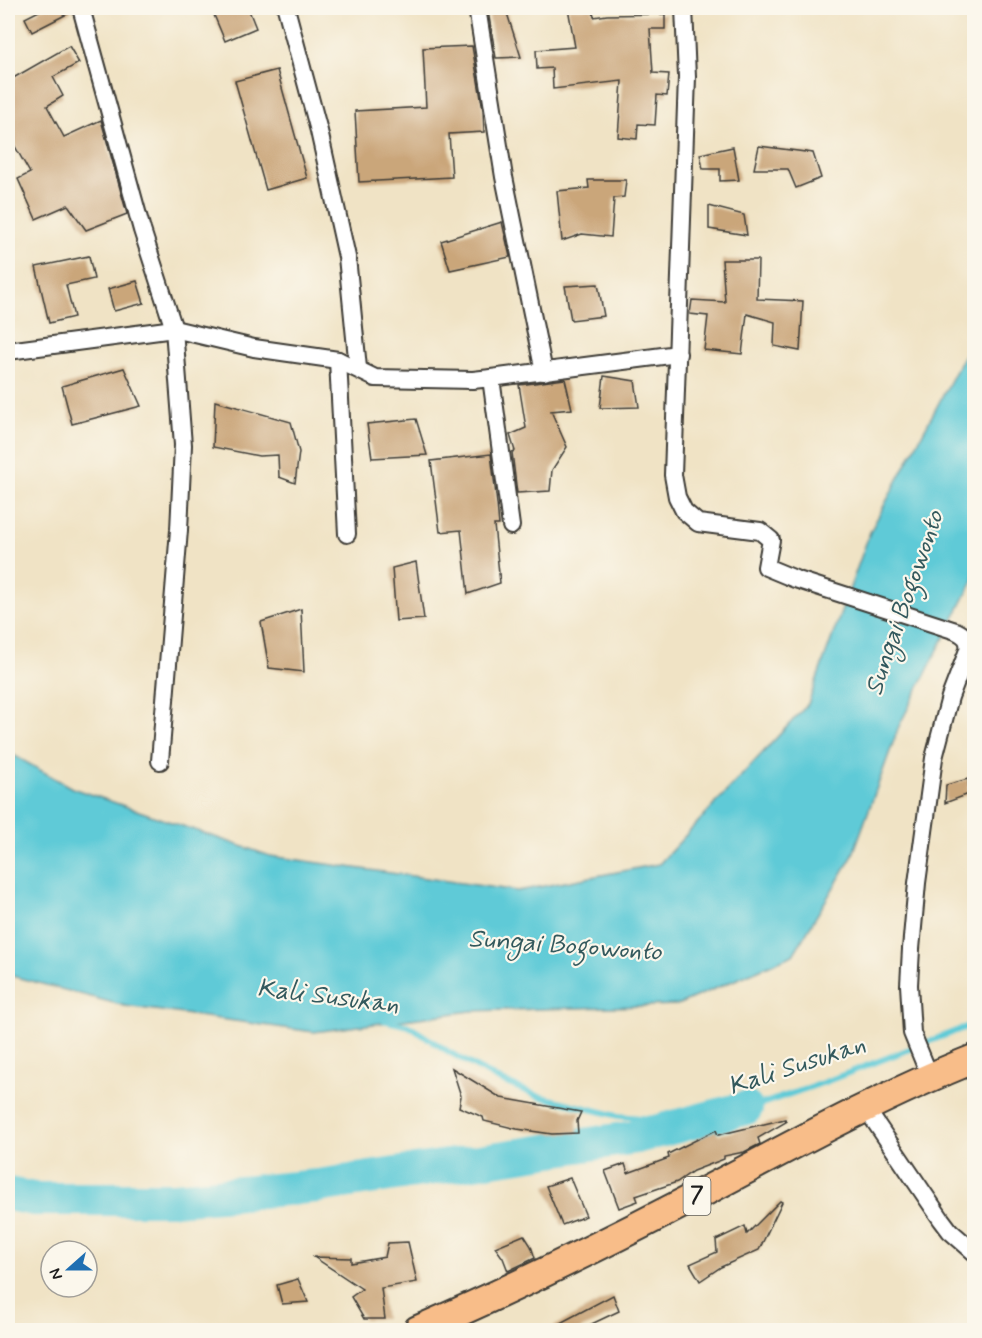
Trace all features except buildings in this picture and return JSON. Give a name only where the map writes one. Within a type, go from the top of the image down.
[{"type":"highway","name":"7","points":[[418,1330],[520,1284],[676,1207],[865,1107],[926,1069],[975,1059]]},
{"type":"street","points":[[81,8],[142,230],[174,329],[183,445],[179,530],[160,761]]},
{"type":"street","points":[[286,8],[319,130],[346,256],[358,368]]},
{"type":"street","points":[[477,8],[504,177],[544,372]]},
{"type":"street","points":[[684,8],[687,78],[673,475],[677,497],[684,511],[698,523],[760,531],[771,540],[766,567],[795,579],[956,631],[965,637],[969,645],[950,697],[934,758],[917,883],[909,985],[912,1033],[926,1069]]},
{"type":"street","points":[[8,351],[174,329],[254,348],[338,360],[375,378],[473,380],[678,354]]},
{"type":"street","points":[[338,360],[347,534]]},
{"type":"street","points":[[490,378],[511,526]]},
{"type":"street","points":[[865,1107],[941,1220],[950,1231],[975,1252]]},
{"type":"water","name":"Sungai Bogowonto","points":[[974,337],[974,579],[899,726],[852,857],[793,955],[677,1005],[471,1011],[314,1032],[125,1006],[8,975],[8,752],[72,788],[270,856],[518,891],[659,864],[808,704],[870,532]]},
{"type":"waterway","name":"Kali Susukan","points":[[383,1020],[409,1026],[499,1080],[538,1096],[618,1116],[664,1120],[753,1107],[825,1082],[974,1024]]},
{"type":"waterway","points":[[8,1194],[34,1199],[174,1199],[318,1186],[636,1137],[746,1108]]}]
